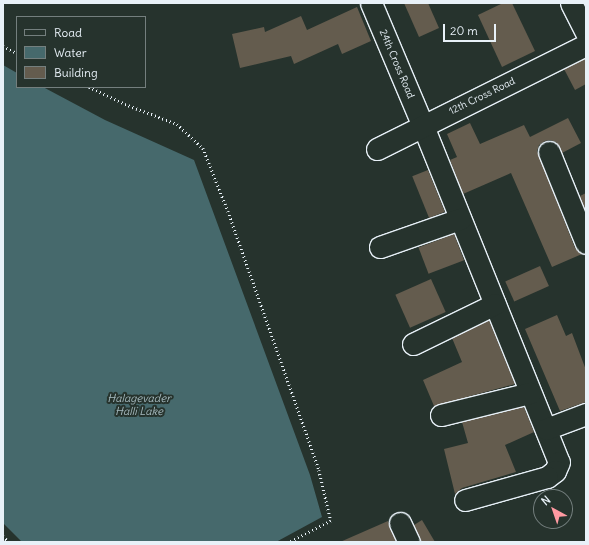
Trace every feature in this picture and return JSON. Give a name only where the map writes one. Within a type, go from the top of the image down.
[{"type":"street","name":"24th Cross Road","points":[[371,3],[423,126],[559,462],[555,471],[547,477],[465,500]]},
{"type":"street","points":[[571,3],[586,32]]},
{"type":"street","name":"12th Cross Road","points":[[377,149],[586,45]]},
{"type":"street","points":[[549,152],[586,243]]},
{"type":"street","points":[[380,247],[460,219]]},
{"type":"street","points":[[413,344],[495,304]]},
{"type":"street","points":[[441,415],[530,393]]},
{"type":"street","points":[[546,430],[586,414]]},
{"type":"street","points":[[400,523],[409,542]]},
{"type":"path","points":[[3,46],[16,52]]},
{"type":"path","points":[[91,88],[125,104],[178,124],[203,148],[228,211],[319,470],[331,521],[290,542]]},
{"type":"path","points":[[3,536],[8,542]]},
{"type":"water","name":"Halagevader Halli Lake","points":[[3,65],[16,72],[16,88],[45,88],[105,120],[194,160],[310,475],[322,517],[276,542],[22,542],[3,523]]},
{"type":"building","points":[[404,3],[428,3],[439,28],[419,37]]},
{"type":"building","points":[[503,3],[512,3],[535,51],[502,67],[478,15]]},
{"type":"building","points":[[357,7],[371,41],[342,54],[338,44],[294,64],[291,56],[240,68],[232,34],[264,27],[265,32],[301,16],[307,30]]},
{"type":"building","points":[[586,58],[586,84],[575,90],[564,69]]},
{"type":"building","points":[[568,118],[581,143],[562,153],[556,142],[550,140],[539,145],[537,151],[575,248],[582,254],[552,267],[511,173],[463,194],[450,160],[457,157],[447,134],[470,123],[480,144],[524,125],[530,137]]},
{"type":"building","points":[[428,170],[445,212],[429,218],[412,176]]},
{"type":"building","points":[[586,193],[586,211],[580,196]]},
{"type":"building","points":[[454,234],[464,260],[429,274],[419,248]]},
{"type":"building","points":[[540,266],[549,286],[514,302],[505,281]]},
{"type":"building","points":[[431,279],[446,312],[410,328],[395,295]]},
{"type":"building","points":[[557,315],[566,336],[572,333],[586,370],[586,402],[560,411],[525,329]]},
{"type":"building","points":[[489,320],[515,384],[434,406],[423,380],[462,362],[452,338]]},
{"type":"building","points":[[524,407],[534,432],[505,445],[516,472],[462,488],[455,494],[444,449],[468,443],[462,422]]},
{"type":"building","points":[[422,520],[435,542],[421,542],[414,525]]},
{"type":"building","points":[[388,521],[396,542],[340,542]]}]
